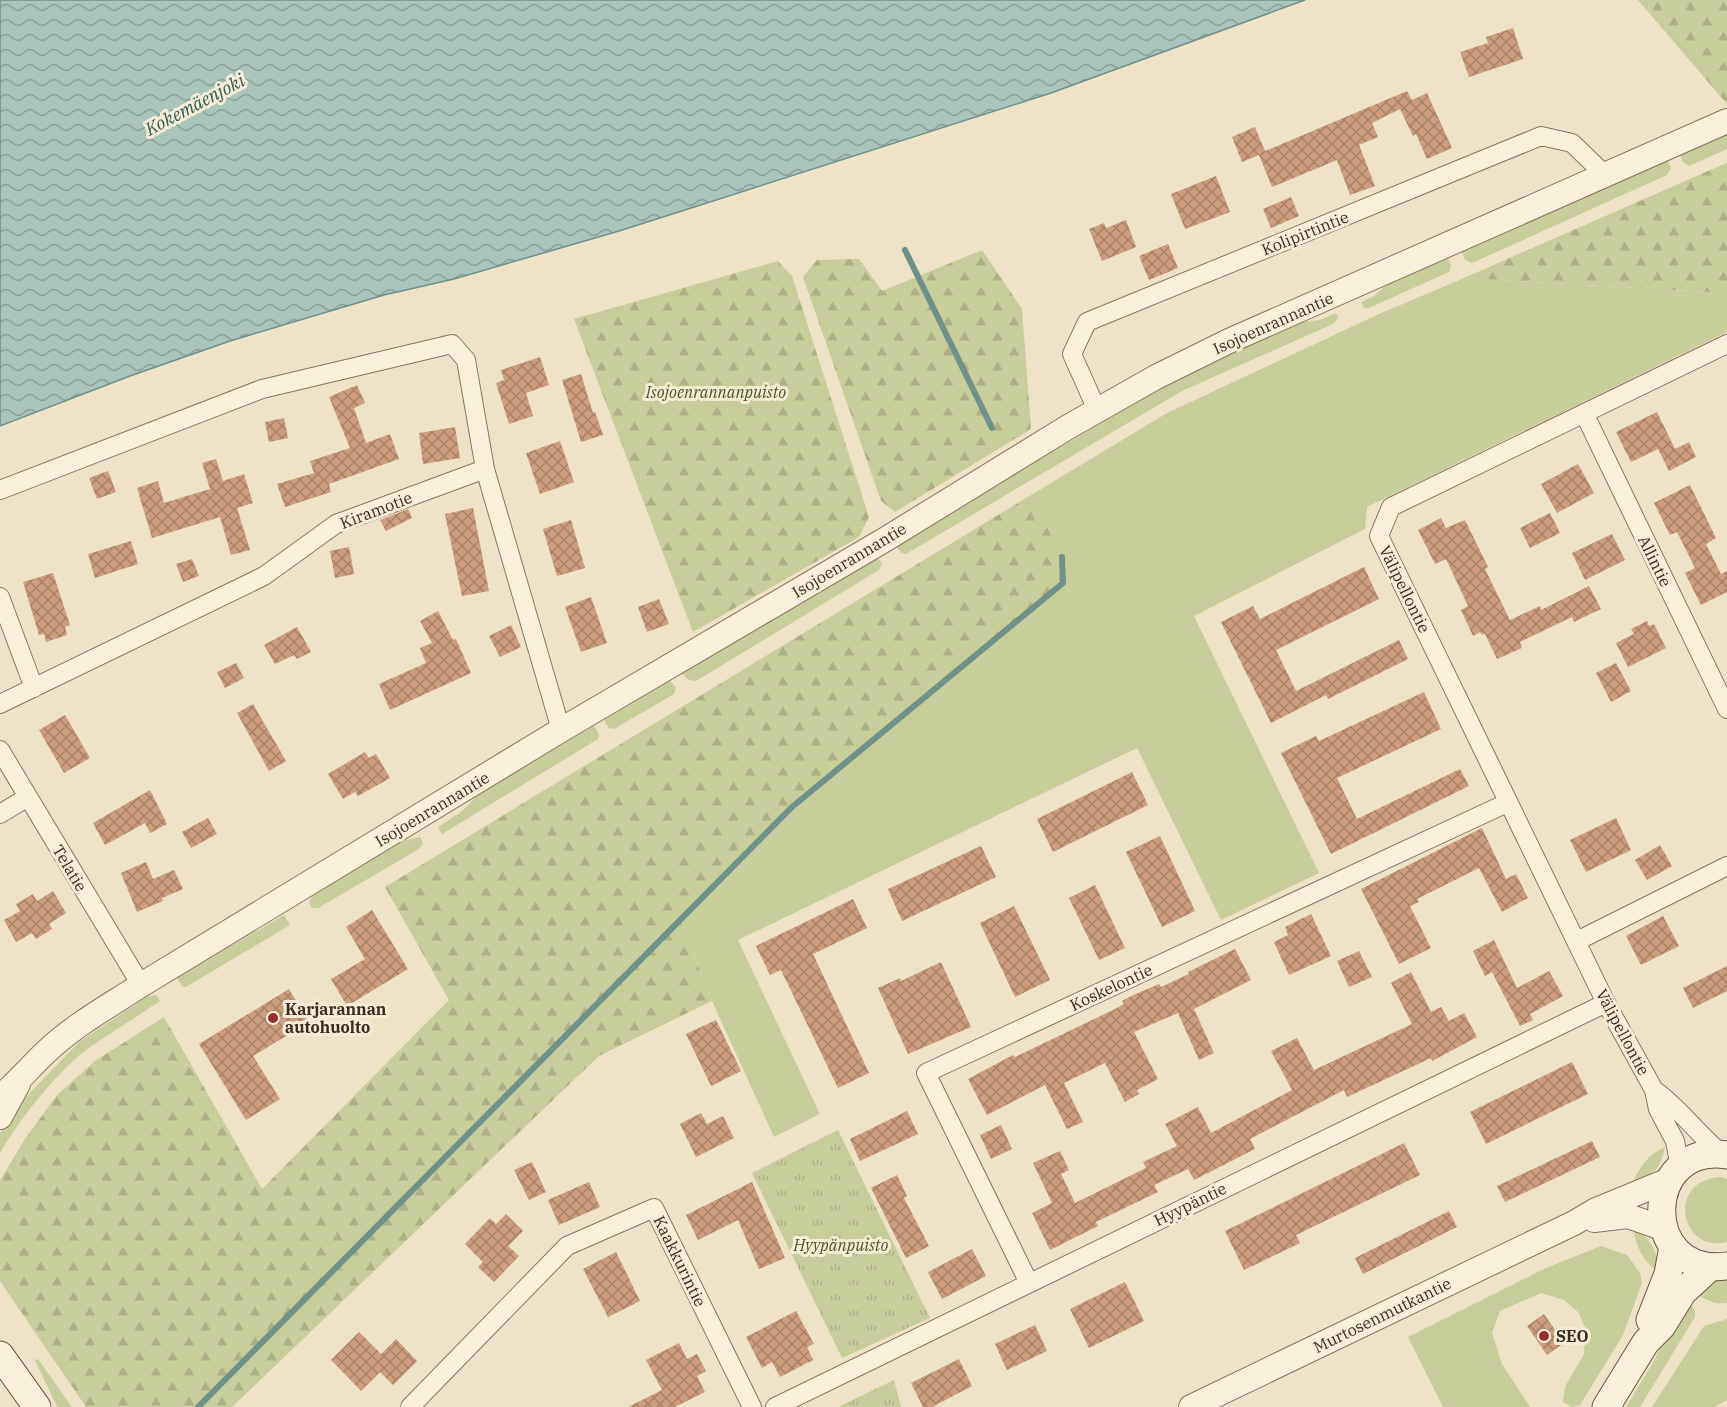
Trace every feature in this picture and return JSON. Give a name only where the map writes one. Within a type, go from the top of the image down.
[{"type":"main road","points":[[1646,1342],[1650,1322],[1668,1274],[1668,1237],[1661,1201],[1675,1174],[1702,1156],[1724,1155]]},
{"type":"main road","points":[[1668,1237],[1683,1256],[1695,1263],[1718,1267]]},
{"type":"main road","points":[[1606,1407],[1646,1342],[1662,1326],[1683,1292],[1718,1267]]},
{"type":"main road","points":[[0,1355],[37,1407]]},
{"type":"street","name":"Isojoenrannantie","points":[[0,1117],[9,1089],[46,1052],[75,1028],[561,730],[886,539],[1097,410],[1156,377],[1229,341],[1727,122]]},
{"type":"street","name":"Kolipirtintie","points":[[1097,410],[1072,354],[1087,322],[1541,136],[1572,143],[1605,175]]},
{"type":"street","points":[[0,490],[262,389],[452,344],[466,360],[485,469],[561,730]]},
{"type":"street","name":"Välipellontie","points":[[1675,1174],[1675,1140],[1658,1109],[1654,1090],[1606,1003],[1379,536],[1391,507],[1727,344]]},
{"type":"street","name":"Allintie","points":[[1584,413],[1727,709]]},
{"type":"street","name":"Kiramotie","points":[[0,704],[264,576],[336,524],[485,469]]},
{"type":"street","points":[[0,597],[34,688]]},
{"type":"street","name":"Telatie","points":[[0,750],[141,986]]},
{"type":"street","points":[[0,814],[27,797]]},
{"type":"street","name":"Koskelontie","points":[[1029,1283],[926,1073],[1507,803]]},
{"type":"street","points":[[1577,941],[1727,866]]},
{"type":"street","name":"Hyypäntie","points":[[775,1407],[1606,1003]]},
{"type":"street","name":"Välipellontie","points":[[1654,1090],[1671,1101],[1689,1124],[1724,1155]]},
{"type":"street","name":"Murtosenmutkantie","points":[[1191,1407],[1574,1223],[1596,1210],[1675,1174]]},
{"type":"street","name":"Kaakkurintie","points":[[410,1407],[567,1246],[654,1208],[752,1407]]},
{"type":"street","name":"Murtosenmutkantie","points":[[1574,1223],[1628,1216],[1668,1237]]},
{"type":"green space","points":[[1638,0],[1727,0],[1727,104]]},
{"type":"green space","points":[[1727,133],[1727,149],[1689,166],[1683,162],[1680,154]]},
{"type":"green space","points":[[1667,160],[1671,168],[1667,175],[1472,263],[1465,260],[1461,249]]},
{"type":"green space","points":[[1727,163],[1727,293],[1464,278],[1708,171]]},
{"type":"green space","points":[[982,250],[1022,309],[1031,429],[895,512],[881,501],[803,277],[817,260],[859,259],[882,291]]},
{"type":"green space","points":[[1447,256],[1451,266],[1449,272],[1369,308],[1364,308],[1361,302],[1374,296],[1388,283]]},
{"type":"green space","name":"Isojoenrannanpuisto","points":[[778,261],[792,276],[869,517],[859,537],[693,632],[574,319]]},
{"type":"green space","points":[[1464,278],[1727,293],[1727,332],[1367,507],[1365,529],[1194,616],[1319,873],[1221,920],[1137,748],[738,940],[820,1114],[774,1137],[712,1001],[680,920],[792,807],[1062,557],[1031,495],[1167,413],[1379,314]]},
{"type":"green space","points":[[1336,313],[1338,318],[1333,324],[1182,391],[906,554],[901,553],[896,546],[900,541],[1180,377],[1293,323],[1320,320]]},
{"type":"green space","points":[[1031,495],[1062,557],[1063,583],[792,807],[680,920],[712,1001],[599,1056],[232,1407],[86,1407],[0,1281],[0,1180],[25,1139],[57,1095],[95,1061],[164,1017],[262,1189],[449,1000],[385,887]]},
{"type":"green space","points":[[871,559],[879,559],[882,563],[879,570],[696,681],[689,680],[681,673]]},
{"type":"green space","points":[[670,681],[676,687],[674,694],[614,729],[609,728],[604,720]]},
{"type":"green space","points":[[594,726],[599,734],[598,739],[442,834],[438,827],[461,812],[481,792]]},
{"type":"green space","points":[[420,837],[423,843],[419,849],[318,908],[312,908],[309,902],[313,895],[400,841]]},
{"type":"green space","points":[[284,915],[290,925],[186,987],[183,987],[177,978]]},
{"type":"green space","points":[[156,995],[160,1001],[86,1050],[63,1071],[17,1126],[0,1153],[0,1133],[14,1109],[79,1042],[148,996]]},
{"type":"green space","name":"Hyypänpuisto","points":[[838,1130],[930,1318],[842,1358],[752,1173]]},
{"type":"green space","points":[[1665,1147],[1661,1161],[1655,1170],[1633,1182],[1645,1162]]},
{"type":"green space","points":[[1722,1177],[1727,1179],[1727,1242],[1711,1243],[1698,1237],[1690,1227],[1685,1215],[1686,1202],[1692,1190],[1704,1181]]},
{"type":"green space","points":[[1634,1229],[1653,1247],[1659,1272],[1641,1254]]},
{"type":"green space","points":[[1601,1246],[1627,1255],[1640,1273],[1642,1283],[1623,1335],[1580,1405],[1572,1407],[1563,1402],[1565,1387],[1584,1354],[1585,1328],[1579,1313],[1564,1300],[1541,1293],[1500,1311],[1492,1333],[1502,1364],[1530,1407],[1443,1407],[1408,1337],[1546,1268]]},
{"type":"green space","points":[[1727,1279],[1727,1303],[1709,1301],[1694,1291],[1709,1281]]},
{"type":"green space","points":[[1685,1300],[1695,1310],[1695,1317],[1640,1407],[1626,1407],[1652,1364]]},
{"type":"green space","points":[[1727,1319],[1727,1400],[1714,1407],[1652,1407],[1704,1326]]},
{"type":"green space","points":[[38,1359],[72,1407],[57,1407],[35,1360]]},
{"type":"green space","points":[[894,1380],[901,1407],[840,1406]]},
{"type":"water","name":"Kokemäenjoki","points":[[0,0],[1305,0],[1051,93],[619,231],[454,279],[384,295],[230,341],[130,376],[0,426]]},
{"type":"building","points":[[1513,28],[1523,59],[1469,77],[1460,52],[1488,43],[1486,37]]},
{"type":"building","points":[[1407,91],[1412,100],[1427,93],[1452,148],[1427,159],[1416,134],[1413,136],[1400,109],[1372,123],[1378,137],[1359,145],[1375,186],[1350,195],[1337,160],[1272,187],[1259,155],[1242,162],[1232,137],[1255,127],[1265,151]]},
{"type":"building","points":[[1216,176],[1230,212],[1185,229],[1171,194]]},
{"type":"building","points":[[1291,197],[1299,216],[1271,228],[1263,209]]},
{"type":"building","points":[[1126,220],[1136,247],[1102,261],[1089,229],[1104,223],[1106,228]]},
{"type":"building","points":[[1168,244],[1178,268],[1149,280],[1139,256]]},
{"type":"building","points":[[540,357],[549,385],[526,393],[533,416],[509,424],[496,383],[504,380],[501,370]]},
{"type":"building","points":[[581,374],[593,413],[595,412],[603,435],[581,442],[562,380]]},
{"type":"building","points":[[357,385],[365,403],[354,408],[366,443],[390,434],[399,459],[329,484],[331,492],[285,507],[277,484],[314,473],[310,461],[350,448],[329,397]]},
{"type":"building","points":[[1657,412],[1675,449],[1689,442],[1696,457],[1669,471],[1658,449],[1631,462],[1616,432]]},
{"type":"building","points":[[284,418],[288,438],[269,442],[265,422]]},
{"type":"building","points":[[455,427],[460,458],[423,464],[419,433]]},
{"type":"building","points":[[560,441],[574,482],[540,494],[526,453]]},
{"type":"building","points":[[216,459],[223,481],[244,474],[253,503],[237,508],[250,550],[231,555],[220,517],[152,538],[137,488],[158,481],[164,503],[210,489],[202,463]]},
{"type":"building","points":[[1578,464],[1594,493],[1557,513],[1541,484]]},
{"type":"building","points":[[108,471],[116,492],[97,499],[89,478]]},
{"type":"building","points":[[1690,485],[1716,538],[1706,544],[1721,574],[1727,571],[1727,592],[1701,605],[1685,573],[1695,568],[1677,532],[1670,535],[1654,503]]},
{"type":"building","points":[[473,508],[489,591],[462,596],[445,514]]},
{"type":"building","points":[[408,509],[412,518],[386,531],[380,520]]},
{"type":"building","points":[[1550,513],[1560,533],[1530,548],[1520,528]]},
{"type":"building","points":[[1441,518],[1446,528],[1465,520],[1488,567],[1485,569],[1510,620],[1540,606],[1541,610],[1589,586],[1601,609],[1574,622],[1572,617],[1520,642],[1522,648],[1497,659],[1485,634],[1482,635],[1480,632],[1473,636],[1461,610],[1468,606],[1446,559],[1435,564],[1418,530]]},
{"type":"building","points":[[571,520],[585,568],[557,576],[543,529]]},
{"type":"building","points":[[1612,534],[1625,560],[1585,580],[1572,553]]},
{"type":"building","points":[[131,541],[138,564],[95,578],[88,554]]},
{"type":"building","points":[[349,547],[354,574],[335,578],[330,551]]},
{"type":"building","points":[[192,559],[199,576],[183,582],[176,564]]},
{"type":"building","points":[[1364,567],[1379,599],[1276,650],[1296,691],[1399,640],[1408,659],[1328,699],[1326,695],[1271,723],[1221,622],[1253,606],[1260,619]]},
{"type":"building","points":[[53,573],[70,625],[65,627],[67,635],[46,642],[44,634],[39,635],[23,582]]},
{"type":"building","points":[[591,597],[607,643],[581,652],[565,607]]},
{"type":"building","points":[[659,599],[669,624],[647,632],[638,607]]},
{"type":"building","points":[[438,611],[453,640],[456,639],[471,673],[390,710],[379,684],[426,663],[420,648],[432,643],[420,621]]},
{"type":"building","points":[[1647,621],[1649,626],[1654,624],[1666,648],[1628,667],[1616,643],[1634,634],[1631,629]]},
{"type":"building","points":[[511,625],[521,647],[500,657],[489,636]]},
{"type":"building","points":[[297,627],[311,652],[297,659],[294,655],[275,664],[264,645]]},
{"type":"building","points":[[236,663],[244,678],[225,688],[217,672]]},
{"type":"building","points":[[1616,663],[1631,691],[1611,702],[1596,673]]},
{"type":"building","points":[[1424,692],[1441,729],[1337,778],[1357,819],[1460,769],[1469,786],[1331,854],[1281,753],[1316,736],[1319,741]]},
{"type":"building","points":[[253,704],[286,761],[269,771],[237,713]]},
{"type":"building","points":[[65,715],[90,758],[64,773],[39,730]]},
{"type":"building","points":[[365,752],[369,758],[376,754],[390,778],[358,796],[355,792],[343,799],[328,774]]},
{"type":"building","points":[[1132,772],[1148,805],[1053,852],[1037,819]]},
{"type":"building","points":[[150,790],[167,824],[150,833],[145,823],[105,845],[93,823]]},
{"type":"building","points":[[208,818],[217,834],[191,848],[182,832]]},
{"type":"building","points":[[1616,818],[1631,850],[1586,872],[1570,840]]},
{"type":"building","points":[[1482,828],[1506,879],[1516,874],[1528,898],[1502,912],[1479,868],[1417,899],[1419,902],[1410,906],[1431,948],[1399,964],[1361,889]]},
{"type":"building","points":[[1160,836],[1195,911],[1162,927],[1126,852]]},
{"type":"building","points":[[1660,845],[1672,866],[1647,880],[1635,860]]},
{"type":"building","points":[[981,846],[996,877],[902,921],[888,889]]},
{"type":"building","points":[[146,862],[153,879],[174,870],[183,889],[137,912],[121,873]]},
{"type":"building","points":[[1095,885],[1125,948],[1099,960],[1069,898]]},
{"type":"building","points":[[53,891],[66,913],[49,924],[52,929],[36,939],[32,933],[16,942],[4,920],[20,911],[16,904],[33,894],[37,901]]},
{"type":"building","points":[[853,899],[867,928],[813,954],[869,1073],[838,1088],[781,970],[770,975],[756,946]]},
{"type":"building","points":[[1014,906],[1050,980],[1015,997],[980,923]]},
{"type":"building","points":[[372,910],[408,969],[347,1006],[331,979],[365,959],[346,927]]},
{"type":"building","points":[[1311,914],[1331,956],[1289,975],[1274,942],[1288,935],[1285,927]]},
{"type":"building","points":[[1663,916],[1679,946],[1641,965],[1626,936]]},
{"type":"building","points":[[1494,940],[1517,988],[1549,971],[1563,996],[1530,1014],[1533,1020],[1520,1026],[1492,972],[1485,976],[1473,951]]},
{"type":"building","points":[[1235,949],[1251,980],[1194,1009],[1214,1053],[1199,1060],[1178,1013],[1134,1032],[1158,1079],[1137,1090],[1139,1094],[1125,1102],[1105,1063],[1064,1083],[1083,1122],[1067,1129],[1045,1085],[987,1115],[968,1079],[1013,1055],[1015,1057],[1115,1009],[1131,996],[1159,984],[1161,987]]},
{"type":"building","points":[[1359,951],[1372,977],[1349,987],[1337,961]]},
{"type":"building","points":[[941,962],[971,1027],[908,1054],[878,988],[900,978],[901,981]]},
{"type":"building","points":[[1727,966],[1727,991],[1693,1008],[1683,988]]},
{"type":"building","points":[[1411,972],[1431,1012],[1441,1007],[1449,1021],[1464,1013],[1477,1037],[1432,1061],[1431,1058],[1347,1097],[1344,1090],[1250,1139],[1255,1149],[1194,1180],[1188,1169],[1154,1185],[1158,1192],[1096,1222],[1098,1226],[1050,1250],[1032,1213],[1052,1203],[1033,1163],[1060,1151],[1069,1170],[1061,1174],[1075,1203],[1146,1168],[1143,1162],[1177,1146],[1165,1124],[1198,1107],[1211,1133],[1292,1090],[1271,1051],[1297,1038],[1314,1070],[1412,1024],[1391,983]]},
{"type":"building","points":[[289,989],[309,1022],[253,1056],[280,1099],[246,1120],[199,1044]]},
{"type":"building","points":[[716,1020],[741,1071],[711,1086],[686,1034]]},
{"type":"building","points":[[1572,1062],[1588,1094],[1486,1144],[1470,1112]]},
{"type":"building","points":[[907,1111],[918,1134],[860,1161],[850,1139]]},
{"type":"building","points":[[701,1113],[707,1124],[723,1116],[734,1138],[696,1157],[680,1124]]},
{"type":"building","points":[[1001,1125],[1012,1149],[991,1159],[980,1135]]},
{"type":"building","points":[[1592,1141],[1600,1157],[1505,1202],[1497,1186]]},
{"type":"building","points":[[1404,1143],[1420,1175],[1296,1235],[1300,1243],[1244,1270],[1225,1231]]},
{"type":"building","points":[[532,1162],[546,1192],[529,1200],[514,1170]]},
{"type":"building","points":[[897,1175],[907,1196],[904,1198],[929,1246],[906,1258],[871,1188]]},
{"type":"building","points":[[589,1182],[600,1207],[559,1225],[548,1200]]},
{"type":"building","points":[[752,1182],[785,1258],[759,1269],[738,1220],[698,1240],[686,1215]]},
{"type":"building","points":[[1449,1211],[1457,1227],[1363,1274],[1355,1258]]},
{"type":"building","points":[[506,1214],[523,1231],[508,1246],[519,1256],[494,1282],[478,1267],[483,1262],[465,1244],[490,1218],[496,1224]]},
{"type":"building","points":[[972,1249],[986,1276],[942,1299],[928,1272]]},
{"type":"building","points":[[616,1252],[640,1301],[608,1317],[583,1269]]},
{"type":"building","points":[[1125,1282],[1144,1321],[1089,1348],[1070,1309]]},
{"type":"building","points":[[796,1311],[814,1344],[807,1347],[813,1360],[780,1377],[772,1362],[762,1368],[746,1337]]},
{"type":"building","points":[[1544,1314],[1564,1343],[1547,1355],[1527,1326]]},
{"type":"building","points":[[1035,1325],[1047,1351],[1007,1370],[995,1344]]},
{"type":"building","points":[[359,1332],[381,1354],[396,1339],[417,1361],[393,1385],[380,1372],[361,1391],[331,1360]]},
{"type":"building","points":[[679,1343],[687,1359],[697,1354],[706,1371],[697,1376],[705,1392],[675,1407],[628,1407],[662,1390],[646,1360]]},
{"type":"building","points":[[959,1359],[972,1386],[932,1407],[923,1407],[911,1383]]},
{"type":"waterway","points":[[905,250],[992,428]]},
{"type":"waterway","points":[[198,1407],[792,807],[1063,583],[1062,557]]},
{"type":"place","name":"Karjarannan autohuolto","points":[[273,1018]]},
{"type":"place","name":"SEO","points":[[1544,1336]]}]
